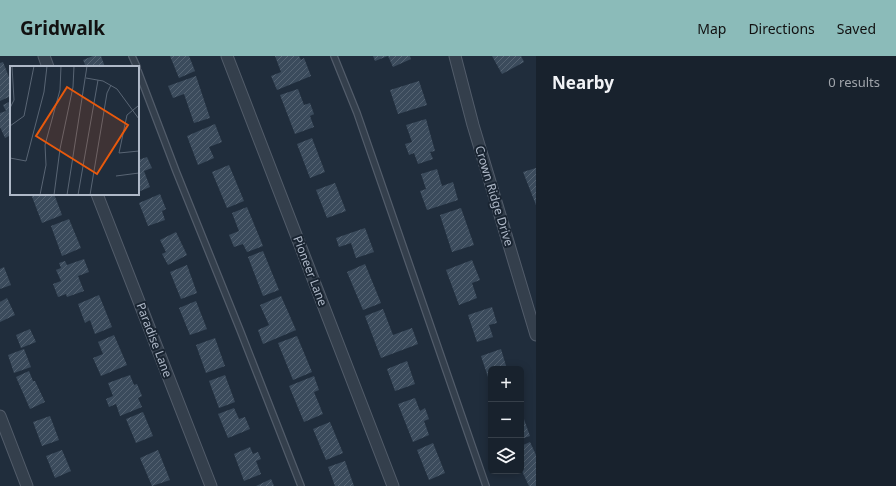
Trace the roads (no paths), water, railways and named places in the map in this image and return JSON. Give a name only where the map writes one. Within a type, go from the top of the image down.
[{"type":"street","points":[[44,56],[48,66]]},
{"type":"street","name":"Pioneer Lane","points":[[227,56],[393,486]]},
{"type":"street","name":"Crown Ridge Drive","points":[[455,56],[473,125],[536,335]]},
{"type":"street","name":"Paradise Lane","points":[[97,195],[211,486]]},
{"type":"street","points":[[0,416],[27,486]]},
{"type":"lane","points":[[132,56],[137,66]]},
{"type":"lane","points":[[334,56],[357,113],[486,486]]},
{"type":"lane","points":[[139,74],[301,486]]}]
